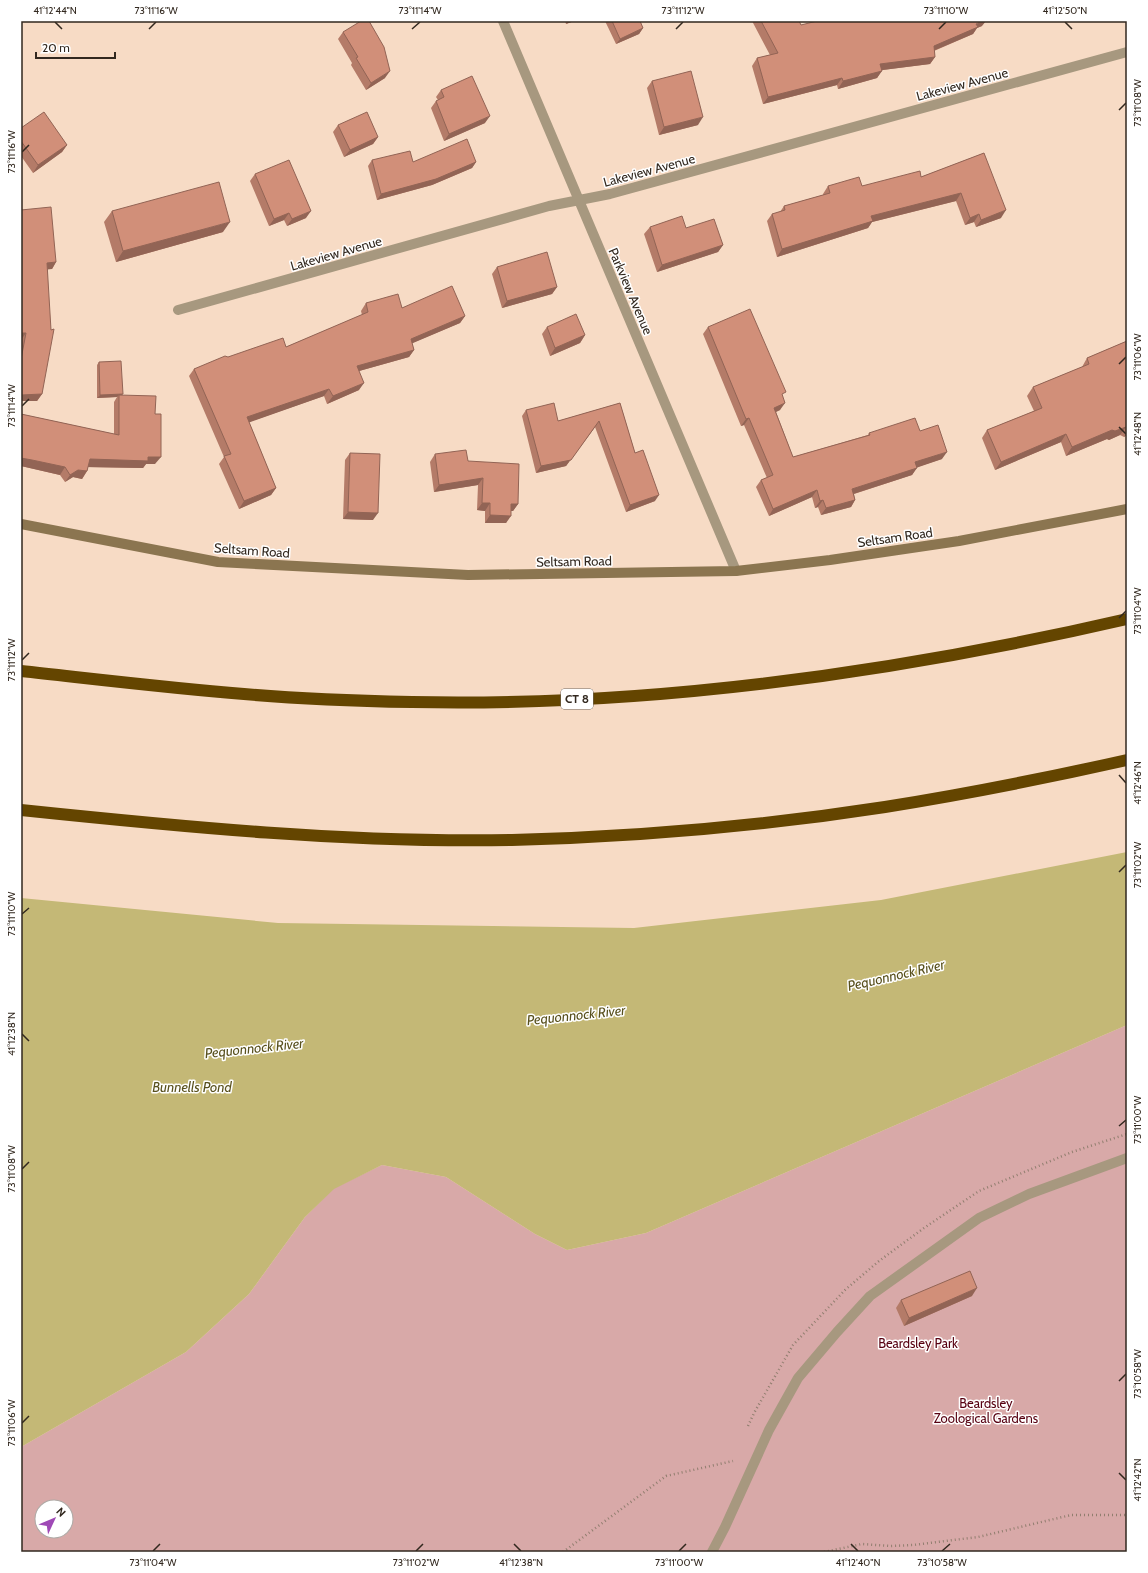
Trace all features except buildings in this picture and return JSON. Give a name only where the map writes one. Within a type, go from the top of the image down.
[{"type":"highway","name":"CT 8","points":[[21,671],[245,694],[330,699],[422,702],[580,699],[751,686],[834,675],[993,647],[1127,618]]},
{"type":"highway","points":[[21,810],[175,826],[325,837],[511,840],[700,829],[794,819],[886,807],[986,789],[1127,760]]},
{"type":"main road","name":"Seltsam Road","points":[[21,524],[218,562],[468,575],[736,571],[830,560],[960,541],[1127,509]]},
{"type":"street","name":"Parkview Avenue","points":[[503,21],[736,571]]},
{"type":"street","name":"Lakeview Avenue","points":[[178,310],[549,206],[610,194],[1127,52]]},
{"type":"street","points":[[712,1552],[725,1528],[768,1430],[798,1378],[870,1296],[979,1218],[1029,1194],[1127,1158]]},
{"type":"path","points":[[563,1552],[666,1476],[733,1461]]},
{"type":"path","points":[[824,1552],[862,1544],[891,1546],[913,1545],[978,1537],[1071,1515],[1127,1515]]},
{"type":"green space","name":"Beardsley Park","points":[[1127,1025],[1127,1552],[21,1552],[21,1447],[186,1352],[249,1294],[305,1217],[334,1188],[382,1165],[446,1177],[535,1234],[567,1250],[646,1233]]},
{"type":"water","name":"Bunnells Pond","points":[[1127,852],[1127,1025],[646,1233],[567,1250],[535,1234],[446,1177],[382,1165],[334,1189],[305,1217],[249,1294],[186,1352],[21,1447],[21,898],[278,923],[634,928],[881,900]]},
{"type":"water label","name":"Pequonnock River","points":[[896,975]]},
{"type":"water label","name":"Pequonnock River","points":[[576,1015]]},
{"type":"water label","name":"Pequonnock River","points":[[254,1048]]},
{"type":"park label","name":"Beardsley Zoological Gardens","points":[[986,1410]]}]
